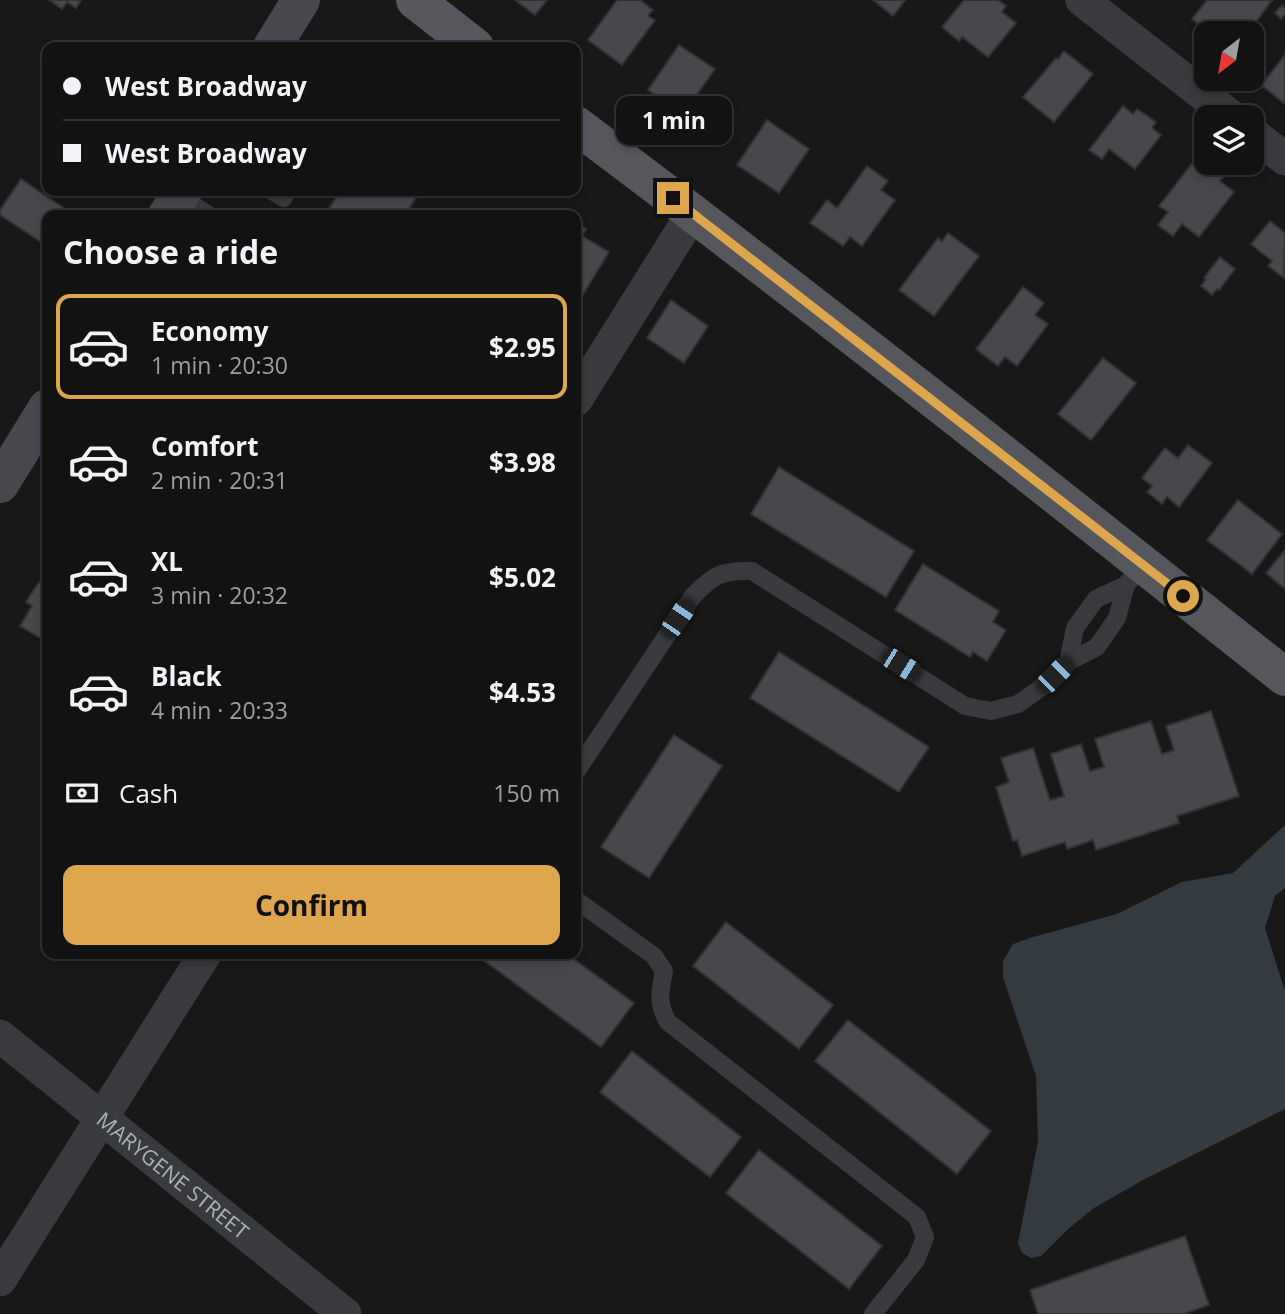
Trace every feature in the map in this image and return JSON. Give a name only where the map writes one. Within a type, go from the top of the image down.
[{"type":"main road","points":[[275,42],[301,0]]},
{"type":"main road","points":[[415,0],[469,42]]},
{"type":"main road","points":[[581,129],[693,213],[1134,574],[1285,677]]},
{"type":"main road","points":[[0,484],[42,416]]},
{"type":"street","points":[[1082,0],[1217,105]]},
{"type":"street","points":[[1264,142],[1285,159]]},
{"type":"street","points":[[581,392],[693,213]]},
{"type":"street","points":[[0,1280],[202,959]]},
{"type":"street","name":"MARYGENE STREET","points":[[0,1036],[345,1314]]},
{"type":"lane","points":[[581,764],[693,596],[708,580],[731,570],[752,571],[965,705],[991,711],[1018,704],[1042,688],[1068,662],[1098,645],[1117,618],[1134,574]]},
{"type":"lane","points":[[1068,662],[1075,628],[1096,599],[1134,574]]},
{"type":"lane","points":[[581,904],[654,956],[664,971],[660,1009],[668,1022],[917,1217],[925,1237],[916,1260],[873,1314]]},
{"type":"shaded area","points":[[1285,825],[1285,888],[1275,896],[1265,928],[1285,991],[1285,1109],[1143,1180],[1094,1208],[1041,1256],[1031,1258],[1022,1253],[1018,1243],[1038,1141],[1036,1076],[1003,977],[1003,961],[1013,944],[1117,914],[1182,882],[1233,873]]},
{"type":"building","points":[[49,0],[81,0],[76,8],[67,2],[62,9]]},
{"type":"building","points":[[515,0],[547,0],[535,15]]},
{"type":"building","points":[[617,0],[640,0],[653,10],[648,16],[655,20],[622,65],[588,40]]},
{"type":"building","points":[[873,0],[905,0],[893,16]]},
{"type":"building","points":[[964,0],[998,0],[1006,6],[1002,12],[1016,23],[988,57],[962,37],[959,41],[942,27]]},
{"type":"building","points":[[1207,0],[1272,0],[1257,21],[1192,19]]},
{"type":"building","points":[[1282,5],[1285,14],[1281,19],[1275,13]]},
{"type":"building","points":[[679,45],[715,69],[683,114],[648,90]]},
{"type":"building","points":[[1064,51],[1093,74],[1054,122],[1023,97]]},
{"type":"building","points":[[1285,55],[1285,104],[1264,87],[1264,81]]},
{"type":"building","points":[[1123,106],[1133,114],[1137,109],[1156,122],[1152,128],[1161,135],[1135,169],[1109,149],[1102,159],[1089,150]]},
{"type":"building","points":[[767,120],[809,149],[779,193],[737,165]]},
{"type":"building","points":[[1194,161],[1194,175],[1225,175],[1220,181],[1234,192],[1199,237],[1182,224],[1173,236],[1158,225],[1168,212],[1159,206]]},
{"type":"building","points":[[867,166],[888,181],[881,190],[895,200],[862,246],[850,237],[843,246],[810,223],[827,200],[837,208]]},
{"type":"building","points":[[21,179],[42,193],[42,196],[67,210],[42,210],[42,243],[0,215],[0,210]]},
{"type":"building","points":[[337,196],[417,196],[408,210],[328,210]]},
{"type":"building","points":[[1270,221],[1285,233],[1284,278],[1268,266],[1272,261],[1251,244]]},
{"type":"building","points":[[581,226],[586,229],[582,236],[609,252],[581,298]]},
{"type":"building","points":[[948,233],[979,256],[934,316],[899,290],[938,238],[942,241]]},
{"type":"building","points":[[1220,257],[1235,269],[1212,295],[1201,286]]},
{"type":"building","points":[[1023,287],[1044,303],[1035,315],[1048,324],[1017,366],[1005,357],[998,366],[976,349]]},
{"type":"building","points":[[671,300],[708,326],[684,363],[647,338]]},
{"type":"building","points":[[1103,358],[1136,383],[1091,440],[1058,414]]},
{"type":"building","points":[[1188,445],[1212,463],[1179,507],[1167,497],[1162,504],[1147,492],[1152,486],[1142,478],[1165,448],[1178,458]]},
{"type":"building","points":[[779,467],[914,551],[886,597],[751,514]]},
{"type":"building","points":[[1238,500],[1282,534],[1252,574],[1207,540]]},
{"type":"building","points":[[1285,550],[1285,589],[1266,573]]},
{"type":"building","points":[[923,564],[999,611],[993,622],[1006,630],[987,661],[973,652],[970,657],[895,610]]},
{"type":"building","points":[[39,582],[42,584],[42,639],[20,626],[32,606],[26,602]]},
{"type":"building","points":[[779,652],[929,747],[899,792],[750,698]]},
{"type":"building","points":[[1211,711],[1239,796],[1177,816],[1179,823],[1096,850],[1093,840],[1067,849],[1065,842],[1022,856],[1017,840],[1013,841],[996,787],[1009,782],[1001,758],[1033,748],[1050,800],[1064,796],[1051,754],[1081,744],[1090,771],[1104,767],[1095,739],[1151,721],[1162,754],[1174,750],[1166,726]]},
{"type":"building","points":[[674,735],[722,766],[649,878],[601,847]]},
{"type":"building","points":[[726,922],[833,1005],[799,1049],[693,966]]},
{"type":"building","points":[[482,959],[574,959],[634,1003],[601,1047]]},
{"type":"building","points":[[848,1020],[991,1131],[957,1174],[815,1061]]},
{"type":"building","points":[[632,1051],[741,1137],[710,1177],[600,1092]]},
{"type":"building","points":[[759,1150],[882,1246],[849,1289],[726,1193]]},
{"type":"building","points":[[1185,1236],[1209,1305],[1184,1314],[1038,1314],[1030,1290]]},
{"type":"route","points":[[673,198],[1183,596]]}]
